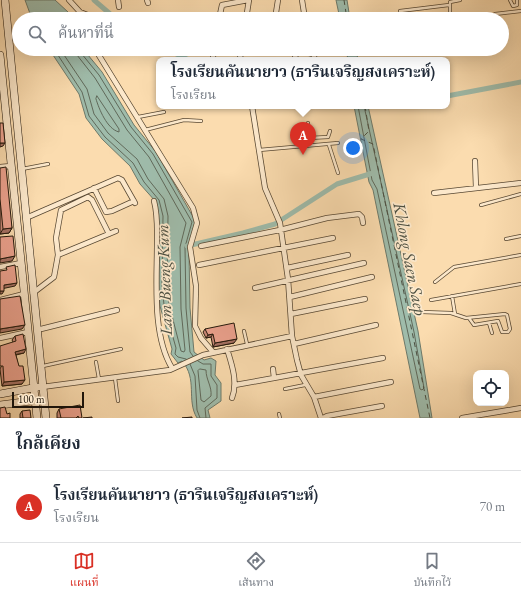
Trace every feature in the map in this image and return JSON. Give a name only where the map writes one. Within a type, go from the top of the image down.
[{"type":"main road","points":[[5,0],[43,400],[46,418]]},
{"type":"main road","points":[[0,55],[12,166],[15,236],[21,263],[37,418]]},
{"type":"main road","points":[[1,64],[11,62]]},
{"type":"main road","points":[[0,394],[42,386]]},
{"type":"main road","points":[[0,405],[43,400]]},
{"type":"street","points":[[68,0],[80,12]]},
{"type":"street","points":[[118,0],[119,7]]},
{"type":"street","points":[[220,12],[221,5],[232,1],[249,0],[247,12]]},
{"type":"street","points":[[276,12],[278,0]]},
{"type":"street","points":[[302,0],[303,12]]},
{"type":"street","points":[[100,56],[193,208],[197,225],[191,245],[196,286],[195,329],[213,352]]},
{"type":"street","points":[[252,109],[265,188],[279,221],[288,279],[292,336],[300,373],[305,385],[314,398],[322,418],[382,406]]},
{"type":"street","points":[[475,161],[476,188]]},
{"type":"street","points":[[0,167],[12,166]]},
{"type":"street","points":[[26,218],[94,188],[120,179],[134,202],[106,212],[94,188]]},
{"type":"street","points":[[434,193],[521,183]]},
{"type":"street","points":[[33,293],[54,277],[58,255],[56,238],[61,210],[88,197],[92,200],[109,234]]},
{"type":"street","points":[[154,201],[158,219],[159,326],[163,347],[173,368]]},
{"type":"street","points":[[201,246],[280,230],[327,218],[359,214],[362,217],[363,223]]},
{"type":"street","points":[[58,255],[116,231]]},
{"type":"street","points":[[199,265],[333,238]]},
{"type":"street","points":[[286,268],[348,255]]},
{"type":"street","points":[[0,260],[1,267],[21,263]]},
{"type":"street","points":[[255,288],[288,279],[364,263]]},
{"type":"street","points":[[290,297],[372,277]]},
{"type":"street","points":[[0,300],[24,294]]},
{"type":"street","points":[[291,314],[365,299]]},
{"type":"street","points":[[37,330],[117,310]]},
{"type":"street","points":[[294,344],[376,325]]},
{"type":"street","points":[[0,338],[28,332]]},
{"type":"street","points":[[42,386],[173,368],[213,352],[292,336]]},
{"type":"street","points":[[227,349],[234,377],[232,398]]},
{"type":"street","points":[[234,385],[383,358]]},
{"type":"street","points":[[273,369],[274,378]]},
{"type":"street","points":[[314,398],[391,382]]},
{"type":"street","points":[[462,418],[521,408]]},
{"type":"lane","points":[[400,11],[449,5],[452,1],[460,0]]},
{"type":"lane","points":[[510,0],[513,6],[517,5],[517,0]]},
{"type":"lane","points":[[449,5],[450,12]]},
{"type":"lane","points":[[509,12],[521,11]]},
{"type":"lane","points":[[138,117],[164,112]]},
{"type":"lane","points":[[144,130],[184,120],[201,121]]},
{"type":"lane","points":[[308,123],[309,142]]},
{"type":"lane","points":[[259,150],[309,142],[328,136],[330,131]]},
{"type":"lane","points":[[309,142],[329,145],[338,143]]},
{"type":"lane","points":[[329,145],[338,173]]},
{"type":"lane","points":[[22,169],[48,164]]},
{"type":"lane","points":[[481,205],[521,194]]},
{"type":"lane","points":[[506,239],[521,236]]},
{"type":"lane","points":[[434,282],[454,267],[521,255]]},
{"type":"lane","points":[[431,300],[521,284]]},
{"type":"lane","points":[[452,296],[455,314]]},
{"type":"lane","points":[[422,312],[455,314],[469,318],[505,314],[507,315],[509,331],[504,333],[500,331],[499,322],[474,325],[469,318]]},
{"type":"lane","points":[[489,323],[492,333]]},
{"type":"lane","points":[[244,331],[247,344]]},
{"type":"lane","points":[[40,366],[121,348]]},
{"type":"lane","points":[[96,362],[99,379]]},
{"type":"lane","points":[[114,377],[118,401]]},
{"type":"lane","points":[[285,389],[305,385]]},
{"type":"water","points":[[25,0],[55,0],[68,12],[29,12]]},
{"type":"water","points":[[336,0],[347,0],[349,12],[339,12]]},
{"type":"water","name":"Lam Bueng Kum","points":[[54,56],[89,56],[102,72],[134,125],[156,152],[196,222],[189,253],[190,308],[194,352],[204,360],[211,358],[216,361],[215,375],[221,383],[221,401],[208,410],[210,418],[197,418],[192,404],[190,375],[182,361],[178,363],[171,354],[172,349],[160,306],[156,202],[140,184],[130,166],[102,139],[86,118],[79,94]]},
{"type":"water","points":[[355,109],[369,109],[418,331],[432,418],[420,418],[373,190],[369,182]]},
{"type":"building","points":[[0,123],[3,123],[5,143],[0,143]]},
{"type":"building","points":[[6,167],[12,228],[3,229],[0,199],[0,168]]},
{"type":"building","points":[[13,236],[15,256],[0,259],[0,237]]},
{"type":"building","points":[[15,265],[17,283],[4,285],[4,291],[0,291],[0,271],[7,270],[6,267]]},
{"type":"building","points":[[20,296],[25,325],[0,329],[0,299]]},
{"type":"building","points":[[234,323],[237,339],[215,343],[213,334],[208,335],[205,329]]},
{"type":"building","points":[[23,334],[26,349],[15,352],[19,366],[23,366],[25,380],[4,382],[3,366],[0,366],[0,346],[16,341],[15,336]]},
{"type":"building","points":[[80,405],[82,418],[79,418],[78,416],[76,418],[61,418],[59,409]]},
{"type":"building","points":[[5,407],[7,414],[10,413],[10,418],[0,418],[0,408]]},
{"type":"building","points":[[30,410],[31,418],[23,418],[22,411]]},
{"type":"waterway","points":[[94,0],[108,12]]},
{"type":"waterway","points":[[450,95],[521,82]]},
{"type":"waterway","points":[[187,246],[275,224],[337,184],[373,173]]},
{"type":"ferry route","points":[[344,0],[346,12]]},
{"type":"ferry route","points":[[365,109],[369,131],[361,139],[373,144],[430,418]]},
{"type":"place","name":"โรงเรียนคันนายาว (ธารินเจริญสงเคราะห์)","points":[[303,155]]},
{"type":"water label","name":"Khlong Saen Saep","points":[[410,259]]}]
